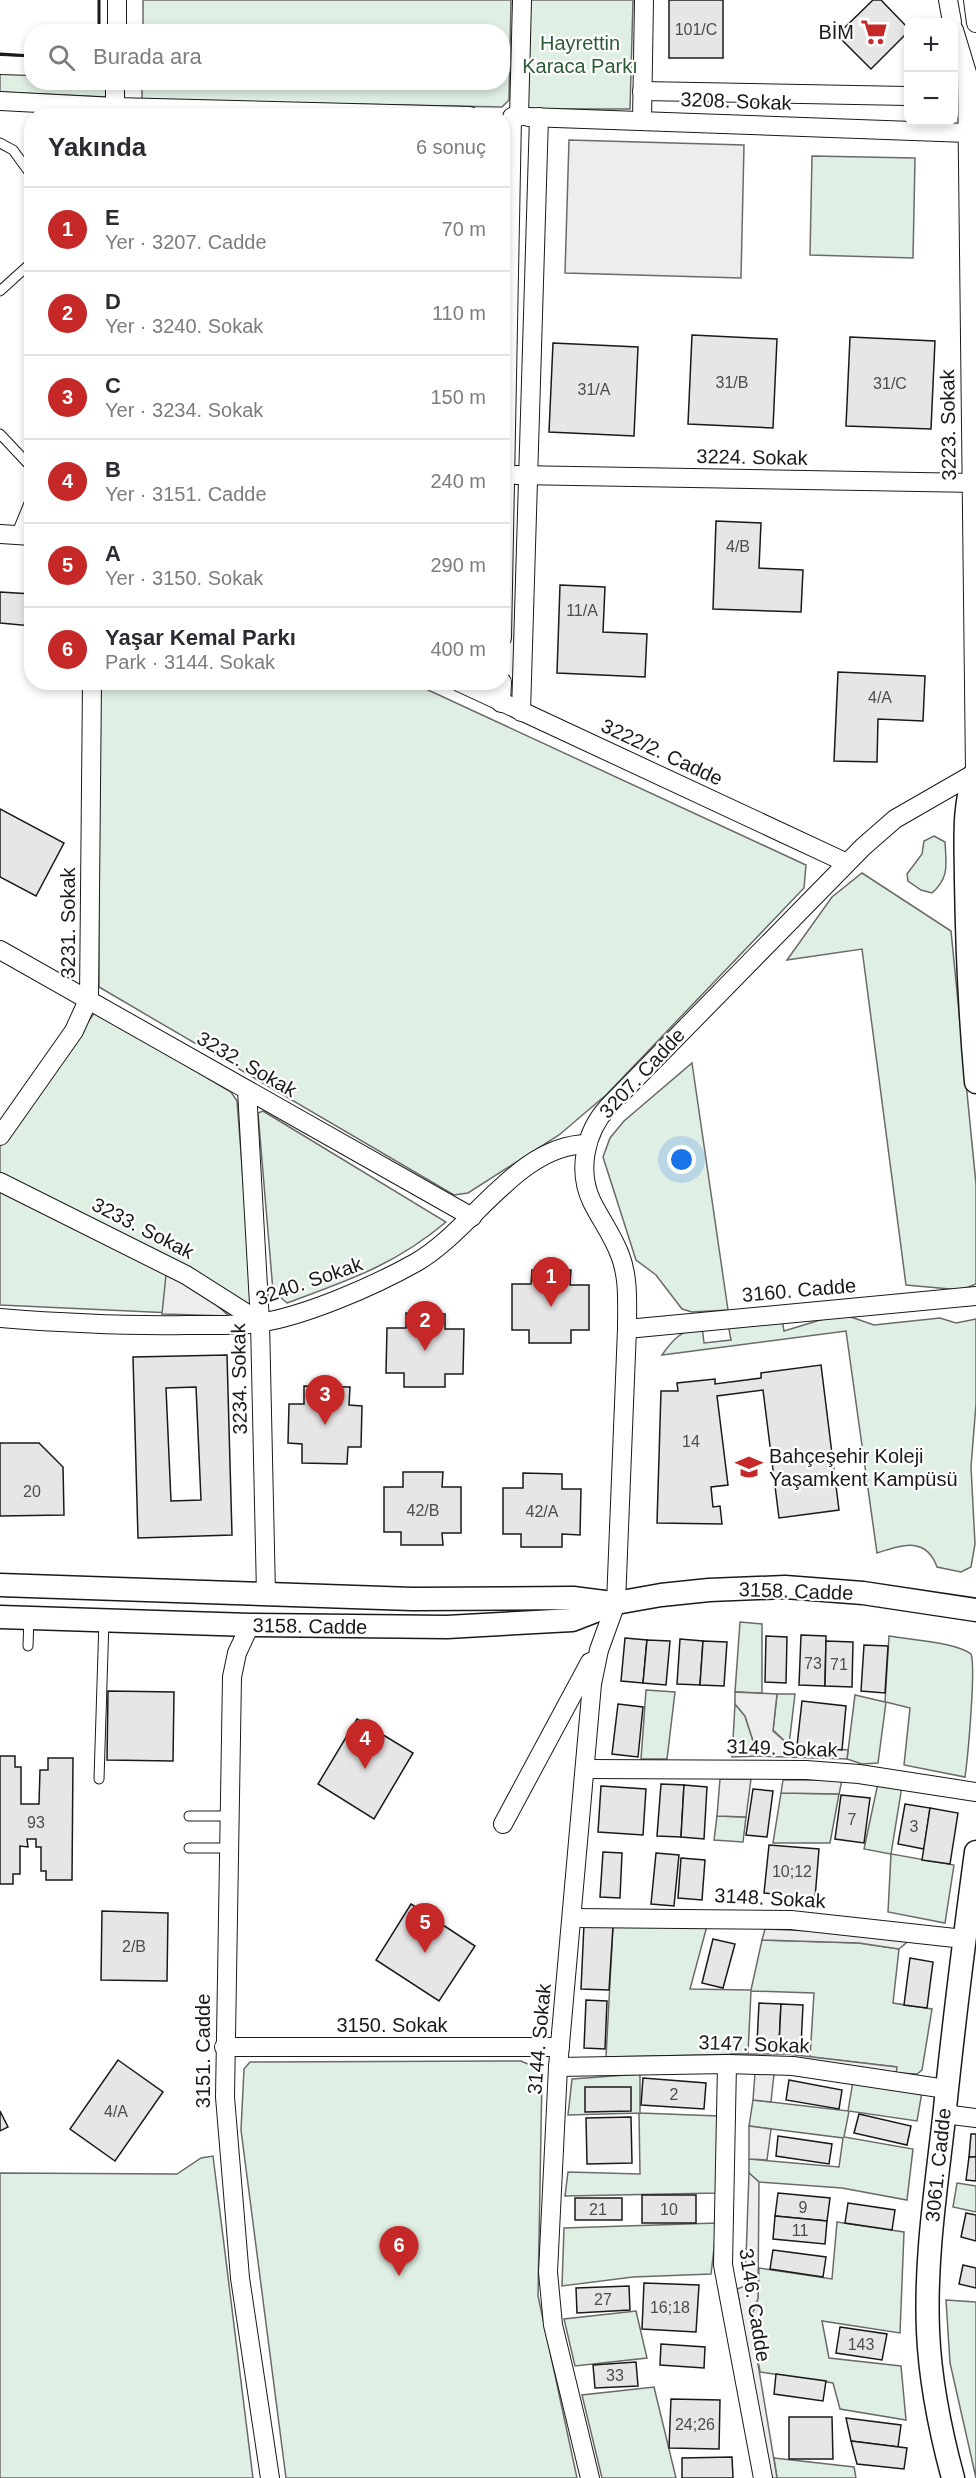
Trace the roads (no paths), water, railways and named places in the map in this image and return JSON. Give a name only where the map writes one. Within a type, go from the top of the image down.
[{"type":"street","points":[[117,0],[117,24]]},
{"type":"street","points":[[510,188],[511,117],[522,0]]},
{"type":"street","points":[[642,120],[644,0]]},
{"type":"street","points":[[948,0],[951,18]]},
{"type":"street","points":[[973,0],[976,23]]},
{"type":"street","name":"3223. Sokak","points":[[958,44],[967,77],[968,97],[976,772]]},
{"type":"street","points":[[0,65],[24,66]]},
{"type":"street","points":[[115,108],[116,90]]},
{"type":"street","name":"3208. Sokak","points":[[642,90],[904,96]]},
{"type":"street","points":[[0,101],[80,108]]},
{"type":"street","name":"3208. Sokak","points":[[511,117],[968,133]]},
{"type":"street","points":[[521,712],[538,117]]},
{"type":"street","name":"3224. Sokak","points":[[510,474],[974,483]]},
{"type":"street","name":"3231. Sokak","points":[[0,1136],[74,1031],[89,998],[92,690]]},
{"type":"street","name":"3222/2. Cadde","points":[[475,690],[847,863]]},
{"type":"street","points":[[501,703],[502,690]]},
{"type":"street","points":[[976,772],[967,817],[971,890],[969,990],[976,1082]]},
{"type":"street","name":"3207. Cadde","points":[[616,1604],[627,1329],[626,1286],[621,1258],[586,1186],[587,1144],[595,1123],[608,1107],[847,863],[895,819],[976,772]]},
{"type":"street","name":"3232. Sokak","points":[[0,950],[89,998],[472,1217]]},
{"type":"street","name":"3234. Sokak","points":[[247,1090],[260,1322],[267,1594]]},
{"type":"street","name":"3240. Sokak","points":[[0,1318],[108,1326],[260,1322],[331,1300],[405,1269],[433,1252],[514,1177],[546,1155],[560,1148],[587,1144]]},
{"type":"street","name":"3233. Sokak","points":[[0,1182],[186,1275],[260,1322]]},
{"type":"street","name":"3160. Cadde","points":[[627,1329],[976,1296]]},
{"type":"street","name":"3158. Cadde","points":[[0,1585],[449,1599],[573,1598],[616,1604]]},
{"type":"street","name":"3158. Cadde","points":[[0,1617],[412,1628],[526,1624],[572,1620],[616,1604],[709,1590],[785,1587],[863,1593],[976,1610]]},
{"type":"street","points":[[250,1625],[267,1594]]},
{"type":"street","name":"3144. Sokak","points":[[590,2478],[549,2300],[558,2067],[594,1672],[616,1604]]},
{"type":"street","name":"3151. Cadde","points":[[250,1625],[237,1653],[232,1677],[224,2047],[228,2156],[235,2236],[270,2478]]},
{"type":"street","points":[[503,1824],[603,1640]]},
{"type":"street","name":"3149. Sokak","points":[[585,1769],[806,1770],[859,1774],[976,1792]]},
{"type":"street","name":"3061. Cadde","points":[[953,2478],[935,2396],[928,2332],[929,2248],[946,2089],[967,1951],[976,1852]]},
{"type":"street","name":"3148. Sokak","points":[[573,1918],[791,1920],[967,1951]]},
{"type":"street","name":"3150. Sokak","points":[[224,2047],[560,2047]]},
{"type":"street","name":"3147. Sokak","points":[[558,2067],[727,2064],[831,2070],[946,2089]]},
{"type":"street","name":"3146. Cadde","points":[[727,2064],[723,2265],[763,2478]]},
{"type":"street","points":[[944,2114],[976,2118]]},
{"type":"lane","points":[[0,143],[13,150],[24,165]]},
{"type":"lane","points":[[0,291],[24,269]]},
{"type":"lane","points":[[0,434],[24,460]]},
{"type":"lane","points":[[16,535],[24,516]]},
{"type":"lane","points":[[28,1647],[29,1617]]},
{"type":"lane","points":[[99,1779],[104,1620]]},
{"type":"lane","points":[[189,1816],[229,1816]]},
{"type":"lane","points":[[189,1848],[229,1848]]},
{"type":"place","name":"BİM","points":[[874,32]]},
{"type":"place","name":"E","points":[[551,1307]]},
{"type":"place","name":"D","points":[[425,1351]]},
{"type":"place","name":"C","points":[[325,1425]]},
{"type":"place","name":"Bahçeşehir Koleji Yaşamkent Kampüsü","points":[[749,1467]]},
{"type":"place","name":"B","points":[[365,1769]]},
{"type":"place","name":"A","points":[[425,1953]]},
{"type":"place","name":"Yaşar Kemal Parkı","points":[[399,2276]]},
{"type":"park label","name":"Hayrettin Karaca Parkı","points":[[580,54]]}]
